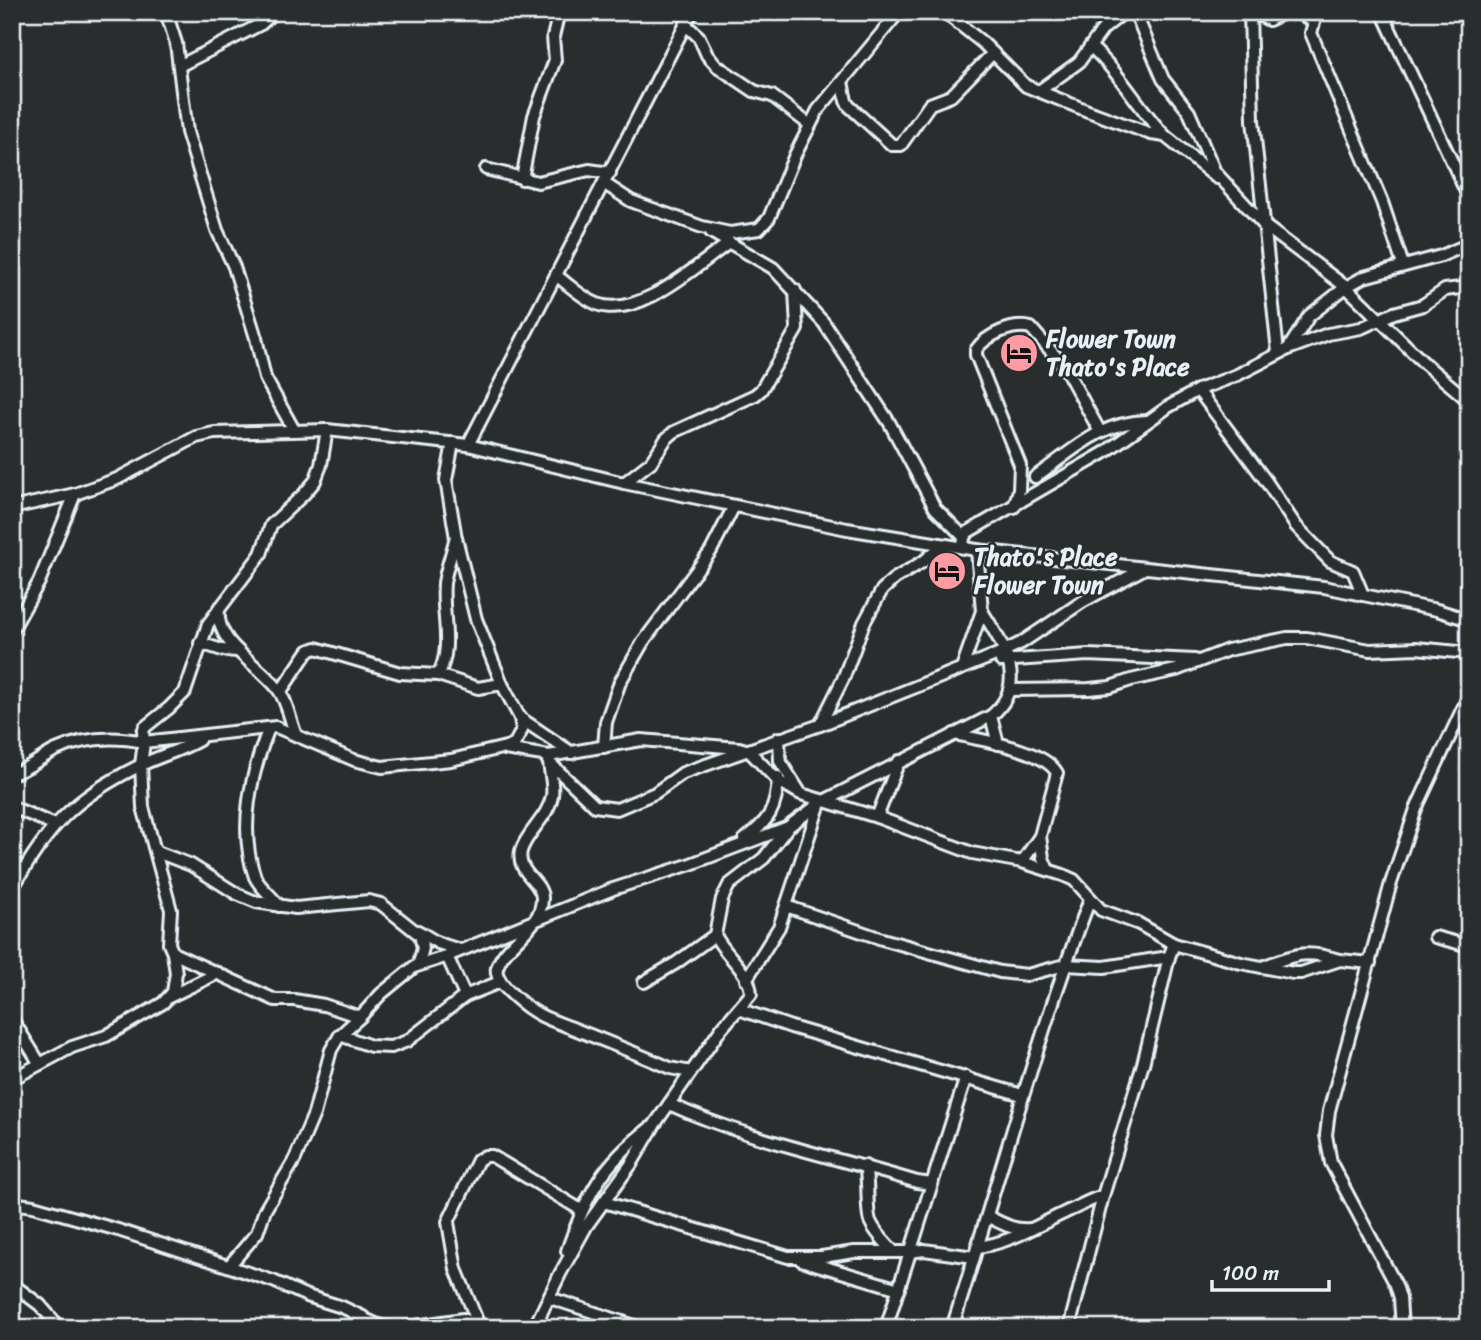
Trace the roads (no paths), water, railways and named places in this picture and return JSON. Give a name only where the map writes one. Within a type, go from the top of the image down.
[{"type":"street","points":[[166,12],[179,66],[187,132],[217,229],[234,267],[265,378],[294,430]]},
{"type":"street","points":[[179,66],[261,24],[274,12]]},
{"type":"street","points":[[523,179],[522,171],[534,116],[555,60],[553,37],[559,12]]},
{"type":"street","points":[[468,445],[692,12]]},
{"type":"street","points":[[605,184],[631,201],[702,227],[730,233],[759,229],[765,224],[818,110],[899,12]]},
{"type":"street","points":[[944,12],[993,53],[1026,86],[1151,134],[1165,136]]},
{"type":"street","points":[[1039,91],[1079,62],[1103,29],[1124,12]]},
{"type":"street","points":[[1135,12],[1164,79],[1189,112],[1215,172],[1265,226],[1346,287],[1425,364],[1469,401]]},
{"type":"street","points":[[1283,351],[1253,120],[1251,12],[1269,20],[1286,12]]},
{"type":"street","points":[[1296,12],[1315,17],[1311,33],[1382,202],[1403,265]]},
{"type":"street","points":[[1382,12],[1469,198]]},
{"type":"street","points":[[686,25],[699,37],[707,55],[717,66],[754,91],[772,96],[810,124]]},
{"type":"street","points":[[1091,47],[1121,79],[1135,101],[1165,136],[1200,167],[1230,188]]},
{"type":"street","points":[[842,82],[849,106],[896,146],[905,141],[930,104],[951,96],[993,53]]},
{"type":"street","points":[[486,169],[538,182],[589,170],[610,173]]},
{"type":"street","points":[[702,227],[773,268],[824,323],[889,422],[934,508],[963,542],[977,550],[1324,587],[1437,610],[1469,620]]},
{"type":"street","points":[[557,276],[598,304],[607,307],[625,306],[658,293],[729,243]]},
{"type":"street","points":[[1283,351],[1309,316],[1346,287],[1364,277],[1441,256],[1469,244]]},
{"type":"street","points":[[12,509],[75,494],[117,479],[196,436],[214,433],[327,430],[391,439],[468,445],[624,483],[943,545],[963,542],[974,528],[1014,508],[1104,453],[1147,421],[1198,390],[1237,375],[1283,351],[1328,334],[1361,328],[1428,302],[1450,288],[1469,291]]},
{"type":"street","points":[[624,483],[651,462],[674,432],[761,390],[797,329],[795,290]]},
{"type":"street","points":[[1014,508],[1019,490],[1020,465],[976,350],[985,340],[1006,330],[1028,326],[1064,366],[1100,430]]},
{"type":"street","points":[[1198,390],[1296,526],[1330,561],[1353,571],[1363,595]]},
{"type":"street","points":[[1035,477],[1100,430],[1120,423],[1147,421]]},
{"type":"street","points":[[171,996],[176,973],[169,944],[171,910],[143,807],[143,732],[145,727],[185,692],[208,624],[261,554],[271,525],[315,481],[321,465],[327,430]]},
{"type":"street","points":[[12,774],[56,750],[103,737],[144,742],[269,728],[283,729],[364,763],[382,767],[451,760],[515,743],[520,735],[520,718],[502,684],[475,619],[456,538],[446,480],[453,443]]},
{"type":"street","points":[[1020,465],[1051,485]]},
{"type":"street","points":[[12,630],[39,582],[75,494]]},
{"type":"street","points":[[604,747],[606,722],[620,682],[643,642],[711,551],[734,506]]},
{"type":"street","points":[[438,675],[444,664],[444,583],[456,538]]},
{"type":"street","points":[[820,725],[843,678],[864,623],[882,590],[943,545]]},
{"type":"street","points":[[962,668],[982,611],[977,550]]},
{"type":"street","points":[[549,758],[595,806],[617,809],[655,793],[683,773],[820,725],[1021,643],[1082,603],[1145,568]]},
{"type":"street","points":[[220,605],[220,624],[225,638],[281,691],[296,735]]},
{"type":"street","points":[[560,1274],[587,1225],[632,1163],[655,1124],[751,994],[738,965],[729,959],[715,935],[722,899],[729,885],[764,858],[789,827],[821,803],[991,716],[1001,707],[1012,678],[1009,661],[1006,649],[982,611]]},
{"type":"street","points":[[1009,690],[1110,687],[1176,670],[1258,642],[1287,638],[1307,638],[1370,649],[1416,648],[1469,653]]},
{"type":"street","points":[[200,643],[240,652]]},
{"type":"street","points":[[281,691],[308,651],[314,648],[400,673],[438,675],[478,688],[502,684]]},
{"type":"street","points":[[979,661],[1087,655],[1198,661]]},
{"type":"street","points":[[1402,1328],[1400,1298],[1396,1285],[1331,1163],[1326,1135],[1329,1111],[1391,883],[1416,810],[1469,695]]},
{"type":"street","points":[[991,716],[998,744]]},
{"type":"street","points":[[520,718],[572,753]]},
{"type":"street","points":[[269,728],[252,777],[249,849],[260,885],[279,906]]},
{"type":"street","points":[[954,734],[998,744],[1053,765],[1057,773],[1040,836],[1022,862]]},
{"type":"street","points":[[12,889],[41,843],[76,803],[94,789],[205,737]]},
{"type":"street","points":[[737,846],[768,818],[774,807],[780,761],[779,738]]},
{"type":"street","points":[[502,748],[549,758],[641,740],[726,746],[749,751],[778,780],[801,794],[821,803],[877,817],[972,853],[1022,862],[1074,880],[1101,910],[1139,923],[1174,944],[1262,967],[1301,973],[1340,960]]},
{"type":"street","points":[[549,758],[552,795],[544,814],[522,848],[520,858],[523,869],[541,894],[542,900],[535,920],[503,957],[496,975],[521,1003],[543,1017],[670,1068],[691,1072]]},
{"type":"street","points":[[780,761],[801,794]]},
{"type":"street","points":[[877,817],[899,761]]},
{"type":"street","points":[[746,980],[773,937],[821,803]]},
{"type":"street","points":[[12,807],[55,825]]},
{"type":"street","points":[[229,1266],[257,1233],[265,1210],[295,1159],[314,1114],[331,1050],[340,1035],[381,994],[419,964],[447,956],[613,889],[789,827]]},
{"type":"street","points":[[1040,836],[1043,858],[1048,870]]},
{"type":"street","points":[[157,852],[191,865],[237,894],[256,902],[296,908],[376,901],[438,943],[461,950]]},
{"type":"street","points":[[952,1328],[1022,1095],[1090,899]]},
{"type":"street","points":[[786,906],[882,939],[1000,972],[1027,975],[1065,965],[1104,967],[1169,957]]},
{"type":"street","points":[[418,931],[424,944],[419,964]]},
{"type":"street","points":[[643,982],[676,963],[715,935]]},
{"type":"street","points":[[1435,937],[1469,946]]},
{"type":"street","points":[[1069,1328],[1174,944]]},
{"type":"street","points":[[173,953],[275,1000],[324,1005],[360,1017]]},
{"type":"street","points":[[1262,967],[1303,953],[1370,963]]},
{"type":"street","points":[[447,956],[465,996]]},
{"type":"street","points":[[12,1079],[72,1047],[106,1036],[171,996],[218,973]]},
{"type":"street","points":[[340,1035],[371,1045],[391,1047],[407,1041],[465,996],[500,982]]},
{"type":"street","points":[[738,1009],[790,1027],[1022,1095]]},
{"type":"street","points":[[12,1019],[40,1065]]},
{"type":"street","points":[[886,1328],[966,1077]]},
{"type":"street","points":[[669,1104],[758,1136],[932,1184]]},
{"type":"street","points":[[534,1328],[560,1274],[581,1210],[607,1167],[628,1145],[655,1124]]},
{"type":"street","points":[[483,1325],[456,1269],[448,1222],[478,1160],[492,1156],[581,1210]]},
{"type":"street","points":[[865,1166],[870,1220],[879,1236],[894,1252]]},
{"type":"street","points":[[788,1256],[924,1250],[976,1252],[1013,1240],[1030,1228],[1094,1198],[1104,1196]]},
{"type":"street","points":[[604,1202],[899,1289]]},
{"type":"street","points":[[12,1203],[33,1206],[118,1230],[229,1266],[376,1324],[394,1328]]},
{"type":"street","points":[[987,1216],[1020,1230],[1030,1228]]},
{"type":"street","points":[[12,1284],[40,1305],[60,1328]]},
{"type":"street","points":[[550,1298],[642,1328]]},
{"type":"street","points":[[363,1317],[372,1328]]},
{"type":"street","points":[[402,1328],[463,1319],[483,1325]]},
{"type":"place","name":"Flower Town Thato's Place","points":[[1019,353]]},
{"type":"place","name":"Thato's Place Flower Town","points":[[947,571]]}]
